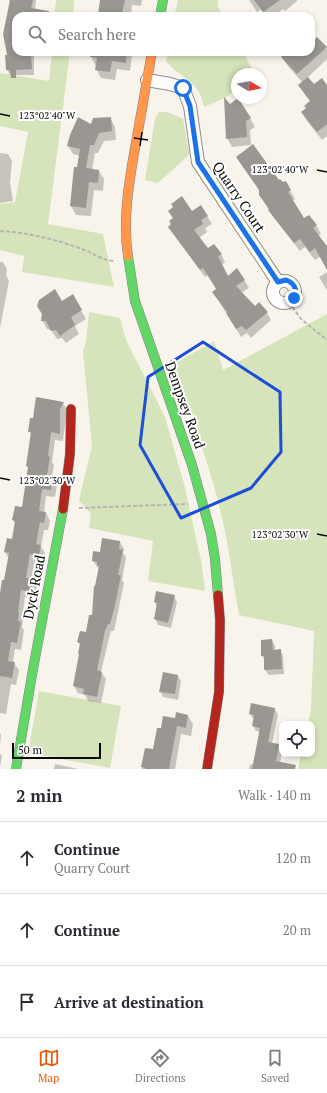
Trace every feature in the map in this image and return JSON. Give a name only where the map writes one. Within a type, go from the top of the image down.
[{"type":"street","points":[[161,12],[163,0]]},
{"type":"street","name":"Dempsey Road","points":[[151,56],[130,174],[127,199],[126,228],[128,262],[135,301],[192,465],[211,534],[215,558],[220,626],[219,692],[207,769]]},
{"type":"street","name":"Quarry Court","points":[[147,80],[183,88],[190,106],[198,162],[278,282],[286,280],[295,287],[296,294],[289,302]]},
{"type":"street","name":"Dyck Road","points":[[16,769],[63,509],[70,454],[71,410]]},
{"type":"path","points":[[0,231],[18,231],[84,249],[105,260],[116,261]]},
{"type":"path","points":[[289,302],[301,319],[327,340]]},
{"type":"path","points":[[63,509],[203,504]]},
{"type":"highlighted area","points":[[203,342],[280,392],[281,452],[251,488],[181,518],[140,445],[148,377]]},
{"type":"green space","points":[[56,0],[74,0],[73,12],[54,12]]},
{"type":"green space","points":[[178,0],[218,0],[218,7],[221,12],[175,12]]},
{"type":"green space","points":[[52,56],[69,56],[48,224],[103,234],[114,287],[22,272],[24,256],[0,250],[0,204],[15,202],[28,132],[0,126],[0,73],[49,81]]},
{"type":"green space","points":[[167,56],[245,56],[252,68],[231,68],[231,94],[225,98],[204,107],[202,98],[194,85],[166,61]]},
{"type":"green space","points":[[159,112],[168,112],[183,119],[188,146],[191,153],[158,183],[145,180],[155,119]]},
{"type":"green space","points":[[89,312],[120,318],[126,340],[165,417],[184,484],[201,560],[205,591],[148,581],[153,541],[89,528],[91,514],[79,500],[92,446],[83,351],[86,342]]},
{"type":"green space","points":[[327,314],[327,769],[298,769],[300,757],[315,757],[315,721],[309,721],[311,709],[314,631],[239,615],[226,537],[216,493],[203,450],[172,365],[214,341],[223,370]]},
{"type":"green space","points":[[39,691],[121,706],[110,768],[28,753]]},
{"type":"building","points":[[10,0],[33,0],[31,8],[49,11],[12,12],[12,56],[31,56],[32,69],[16,70],[16,78],[11,78],[10,70],[6,70],[5,55],[7,55],[3,34]]},
{"type":"building","points":[[100,0],[125,0],[122,12],[98,12]]},
{"type":"building","points":[[254,0],[280,0],[263,12]]},
{"type":"building","points":[[317,37],[327,47],[297,74],[281,57],[315,56],[315,39]]},
{"type":"building","points":[[127,56],[126,63],[112,61],[110,72],[95,70],[97,58],[90,57]]},
{"type":"building","points":[[308,77],[314,84],[322,78],[327,85],[327,124],[317,132],[301,112],[306,108],[304,106],[310,101],[298,85]]},
{"type":"building","points":[[224,97],[230,104],[242,104],[251,118],[246,121],[247,137],[226,139]]},
{"type":"building","points":[[78,117],[91,124],[93,118],[111,117],[112,131],[99,133],[94,145],[90,145],[86,168],[99,170],[98,183],[89,182],[86,208],[70,206],[74,167],[77,167],[80,149],[67,146]]},
{"type":"building","points":[[253,144],[279,180],[280,179],[283,182],[286,181],[291,190],[288,192],[304,218],[309,215],[317,225],[313,228],[327,246],[327,270],[315,248],[310,252],[300,239],[294,243],[268,210],[269,209],[259,195],[259,190],[236,157]]},
{"type":"building","points":[[182,196],[192,211],[201,205],[208,216],[201,220],[203,224],[194,230],[208,248],[214,244],[222,254],[218,256],[228,276],[237,268],[245,280],[236,286],[255,306],[259,302],[268,312],[246,330],[242,326],[236,329],[226,313],[227,312],[212,292],[216,289],[203,268],[200,270],[168,227],[171,224],[169,221],[173,218],[168,211],[173,207],[171,204]]},
{"type":"building","points":[[55,289],[62,301],[73,294],[82,310],[71,317],[75,325],[60,336],[56,330],[51,331],[46,321],[41,321],[42,314],[37,306],[39,300]]},
{"type":"building","points":[[36,397],[64,402],[60,409],[60,434],[51,432],[48,456],[50,457],[47,475],[53,476],[51,490],[42,489],[39,511],[46,512],[44,523],[40,522],[36,544],[41,545],[39,556],[30,554],[26,578],[34,579],[31,592],[21,590],[18,621],[21,622],[17,643],[11,642],[8,661],[15,662],[12,678],[0,676],[0,593],[9,553],[4,552],[7,538],[12,539],[15,521],[12,520],[15,506],[22,507],[31,432],[28,432],[30,418],[33,418]]},
{"type":"building","points":[[102,538],[120,541],[119,549],[123,550],[118,575],[121,575],[115,605],[110,624],[108,624],[105,631],[97,670],[102,672],[97,697],[83,694],[84,689],[73,686],[80,643],[77,642],[80,631],[86,632],[89,615],[92,615],[94,586],[99,566],[97,565],[97,562],[92,561],[93,551],[100,552]]},
{"type":"building","points":[[156,591],[175,595],[168,623],[154,619],[157,603],[154,602]]},
{"type":"building","points":[[272,639],[273,650],[281,649],[282,669],[264,670],[264,656],[261,656],[261,640]]},
{"type":"building","points":[[163,672],[178,675],[175,694],[159,692]]},
{"type":"building","points":[[251,703],[275,708],[268,742],[279,744],[276,761],[296,765],[295,769],[252,769],[260,728],[252,726],[254,715],[249,714]]},
{"type":"building","points":[[176,712],[188,715],[186,728],[177,726],[169,769],[145,769],[141,767],[145,748],[153,749],[157,728],[161,728],[163,716],[175,718]]},
{"type":"traffic: fast","points":[[161,12],[163,0]]},
{"type":"traffic: fast","points":[[128,256],[135,301],[192,465],[211,534],[218,595]]},
{"type":"traffic: fast","points":[[16,769],[63,509]]},
{"type":"traffic: slow","points":[[128,256],[126,241],[126,211],[151,56]]},
{"type":"traffic: jam","points":[[63,509],[70,454],[71,409]]},
{"type":"traffic: jam","points":[[207,769],[219,692],[220,620],[218,595]]},
{"type":"route","points":[[183,88],[190,106],[198,162],[278,282],[286,280],[293,284],[296,290],[294,298]]}]
